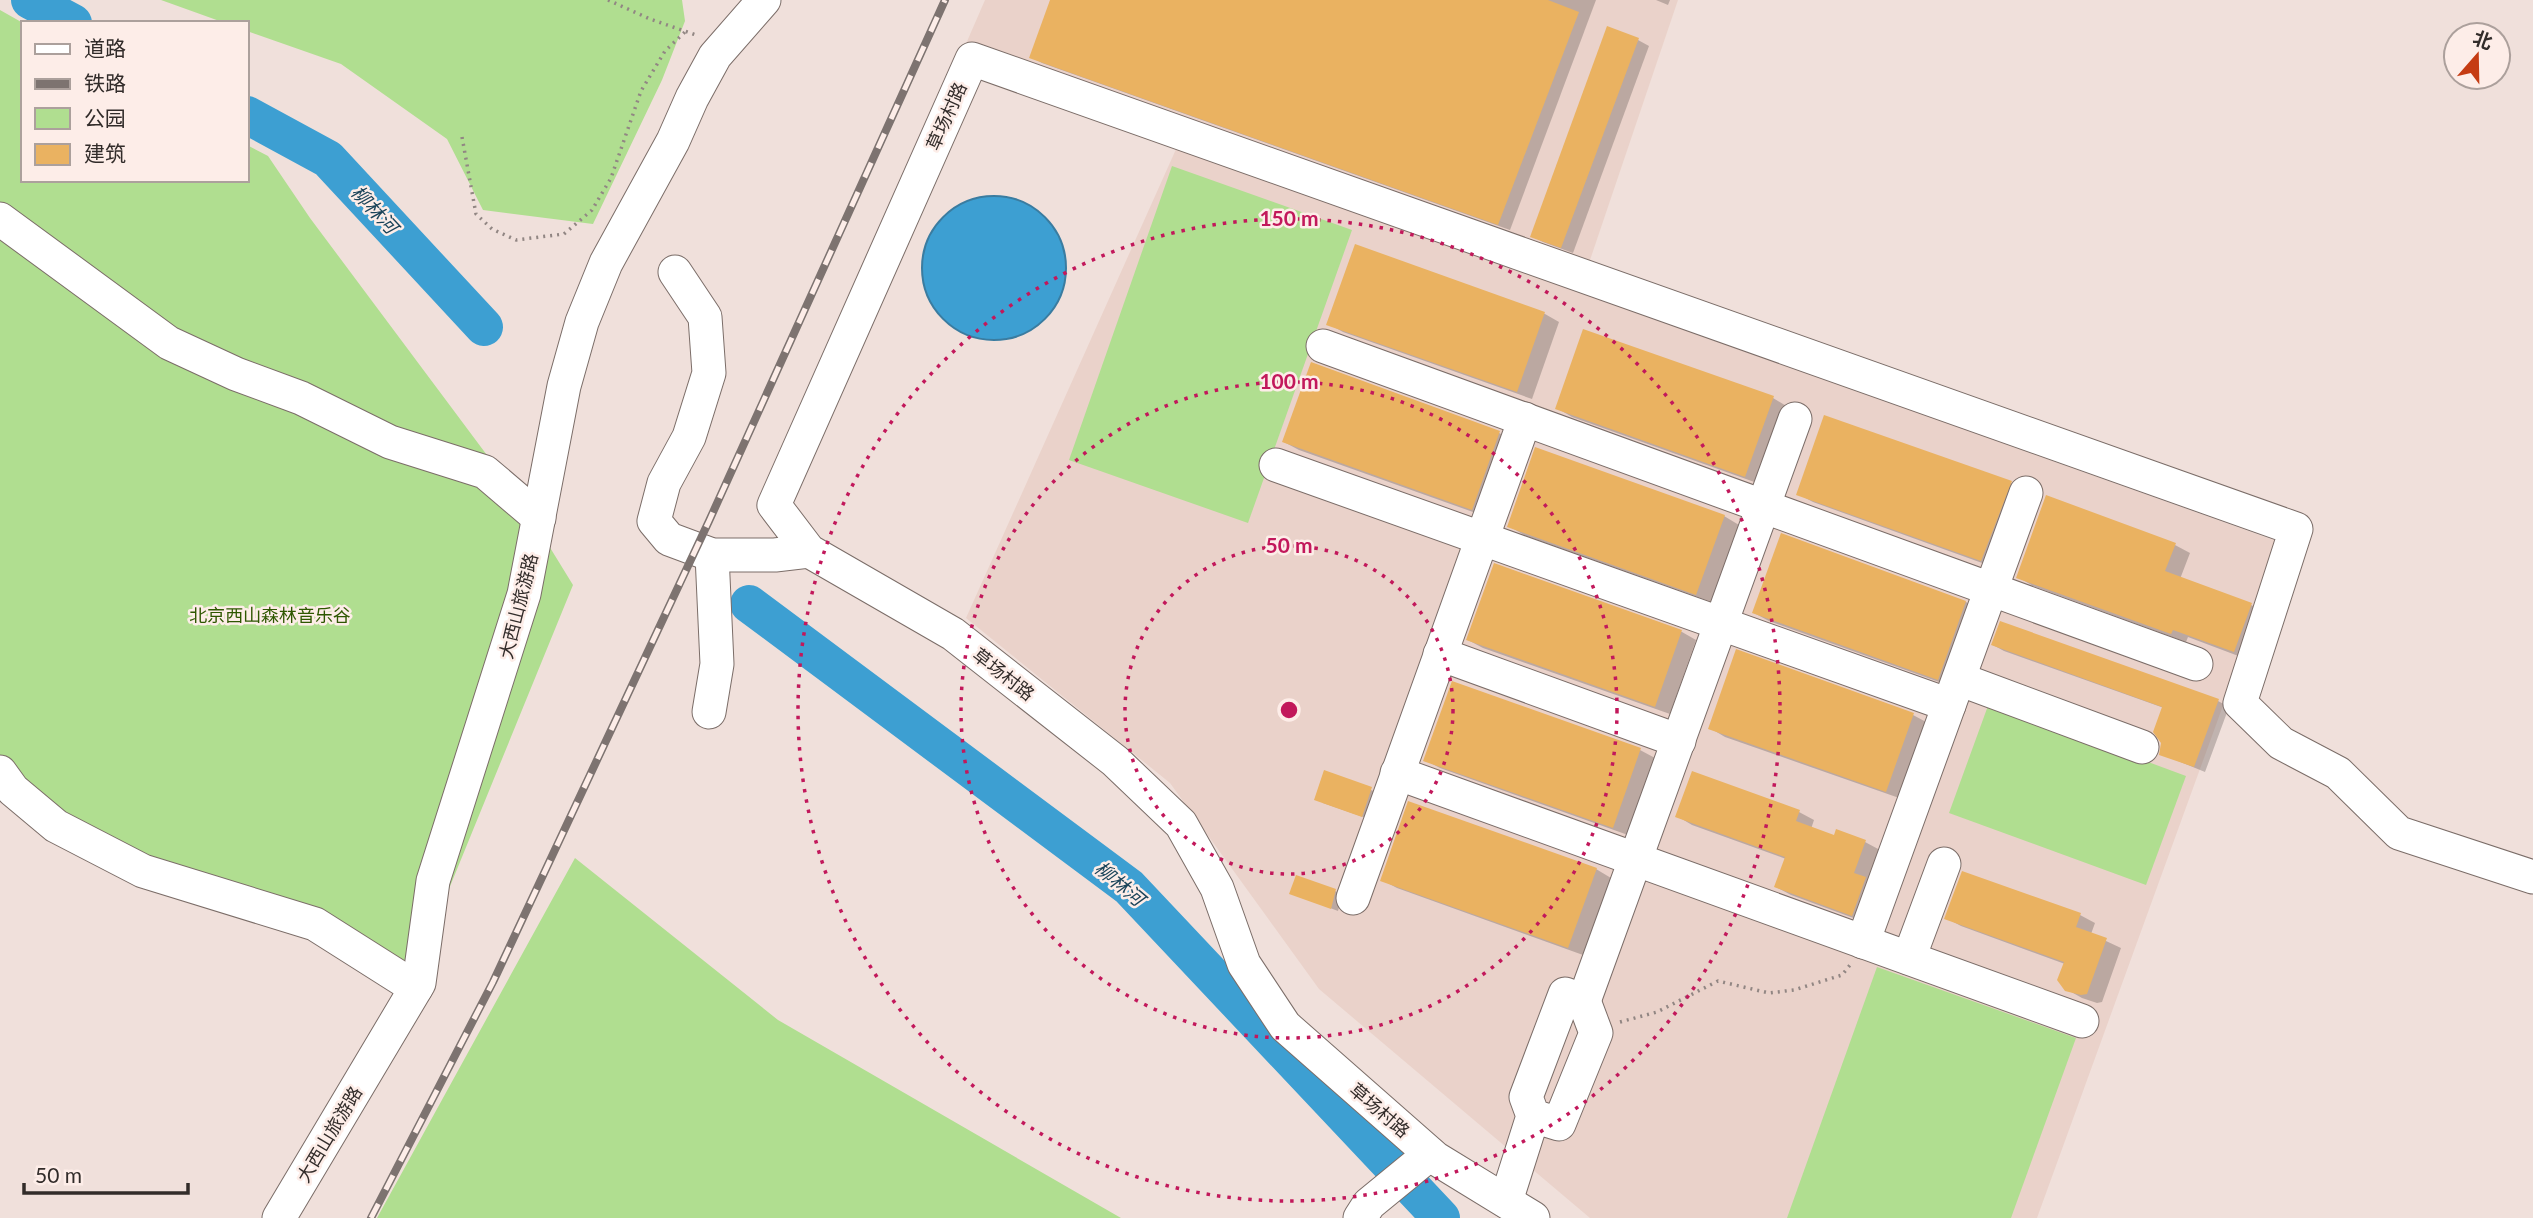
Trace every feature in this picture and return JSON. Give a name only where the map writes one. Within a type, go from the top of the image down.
[{"type":"street","name":"大西山旅游路","points":[[279,1218],[419,983],[433,881],[524,594],[564,386],[582,322],[606,262],[673,141],[709,66],[724,44],[764,0]]},
{"type":"street","name":"草场村路","points":[[1520,1210],[1424,1158],[1285,1026],[1244,964],[1217,888],[1181,824],[1115,761],[954,634],[809,551],[774,505],[972,59],[2295,529],[2239,703],[2281,743],[2338,773],[2399,833],[2533,877]]},
{"type":"street","points":[[0,219],[169,343],[236,374],[301,398],[390,442],[485,472],[539,518]]},
{"type":"street","points":[[675,272],[705,317],[709,373],[689,437],[664,482],[654,521],[669,539],[712,555],[775,555],[809,551]]},
{"type":"street","points":[[1323,346],[2196,664]]},
{"type":"street","points":[[1353,898],[1525,419]]},
{"type":"street","points":[[1589,1015],[1636,859],[1795,419]]},
{"type":"street","points":[[1276,466],[1721,624],[2142,747]]},
{"type":"street","points":[[1863,942],[2026,493]]},
{"type":"street","points":[[709,712],[717,664],[712,555]]},
{"type":"street","points":[[1440,654],[1678,741]]},
{"type":"street","points":[[0,772],[13,790],[56,826],[143,871],[315,924],[416,988]]},
{"type":"street","points":[[1397,773],[2082,1021]]},
{"type":"street","points":[[1909,958],[1944,864]]},
{"type":"street","points":[[1520,1210],[1533,1116],[1527,1097],[1566,994],[1589,1015],[1596,1033],[1559,1124],[1533,1116]]},
{"type":"street","points":[[1365,1211],[1424,1158]]},
{"type":"path","points":[[608,0],[650,19],[724,44]]},
{"type":"path","points":[[462,136],[476,214],[492,229],[516,240],[564,234],[592,210],[599,200],[611,178],[641,91],[665,51],[686,31]]},
{"type":"path","points":[[1589,1015],[1657,1012],[1718,981],[1769,993],[1794,990],[1842,975],[1856,959],[1863,942]]},
{"type":"shaded area","points":[[985,0],[1678,0],[1588,266],[965,46]]},
{"type":"shaded area","points":[[1177,147],[2282,543],[2037,1218],[1590,1218],[1319,989],[1170,783],[966,618]]},
{"type":"green space","points":[[161,0],[682,0],[685,21],[662,80],[593,224],[483,210],[447,139],[341,64],[248,31],[248,21],[219,21]]},
{"type":"green space","name":"北京西山森林音乐谷","points":[[0,10],[21,22],[21,182],[248,182],[248,146],[268,156],[310,218],[522,502],[573,585],[411,982],[46,823],[0,757]]},
{"type":"green space","points":[[1172,166],[1352,230],[1248,523],[1069,460]]},
{"type":"green space","points":[[1989,703],[2186,776],[2146,885],[1949,813]]},
{"type":"green space","points":[[575,858],[778,1020],[1121,1218],[377,1218]]},
{"type":"green space","points":[[1877,967],[2076,1038],[2011,1218],[1787,1218]]},
{"type":"water","points":[[994,196],[1021,202],[1045,217],[1060,241],[1066,268],[1060,295],[1045,319],[1021,334],[994,340],[967,334],[943,319],[928,295],[922,268],[928,241],[943,217],[967,202]]},
{"type":"building","points":[[1050,0],[1548,0],[1579,12],[1498,225],[1029,58]]},
{"type":"building","points":[[1607,26],[1639,38],[1561,248],[1530,237]]},
{"type":"building","points":[[1355,244],[1545,312],[1517,392],[1326,325]]},
{"type":"building","points":[[1583,329],[1774,396],[1745,477],[1555,409]]},
{"type":"building","points":[[1311,362],[1500,431],[1472,510],[1282,442]]},
{"type":"building","points":[[1824,415],[2012,481],[1981,561],[1796,495]]},
{"type":"building","points":[[1535,447],[1725,515],[1696,595],[1507,527]]},
{"type":"building","points":[[2046,495],[2176,543],[2165,571],[2252,603],[2234,652],[2173,630],[2171,634],[2016,578]]},
{"type":"building","points":[[1781,533],[1966,601],[1938,680],[1752,613]]},
{"type":"building","points":[[1494,563],[1682,630],[1655,707],[1466,640]]},
{"type":"building","points":[[2000,621],[2219,699],[2194,767],[2159,755],[2161,743],[2153,732],[2162,707],[1991,645]]},
{"type":"building","points":[[1736,649],[1914,713],[1886,792],[1708,729]]},
{"type":"building","points":[[1452,681],[1641,748],[1613,828],[1423,761]]},
{"type":"building","points":[[1324,770],[1372,787],[1362,817],[1314,800]]},
{"type":"building","points":[[1692,771],[1800,810],[1796,821],[1834,835],[1836,829],[1866,840],[1854,873],[1866,877],[1852,916],[1774,887],[1785,857],[1675,817]]},
{"type":"building","points":[[1408,801],[1597,868],[1568,948],[1380,881]]},
{"type":"building","points":[[1962,871],[2081,913],[2076,927],[2107,938],[2087,994],[2065,991],[2057,980],[2064,962],[1944,919]]},
{"type":"building","points":[[1296,875],[1336,889],[1331,909],[1289,894]]},
{"type":"waterway","name":"柳林河","points":[[30,0],[69,21]]},
{"type":"waterway","name":"柳林河","points":[[248,116],[328,159],[484,327]]},
{"type":"waterway","name":"柳林河","points":[[749,604],[1129,887],[1441,1218]]},
{"type":"railway","points":[[371,1218],[493,982],[709,521],[945,0]]}]
